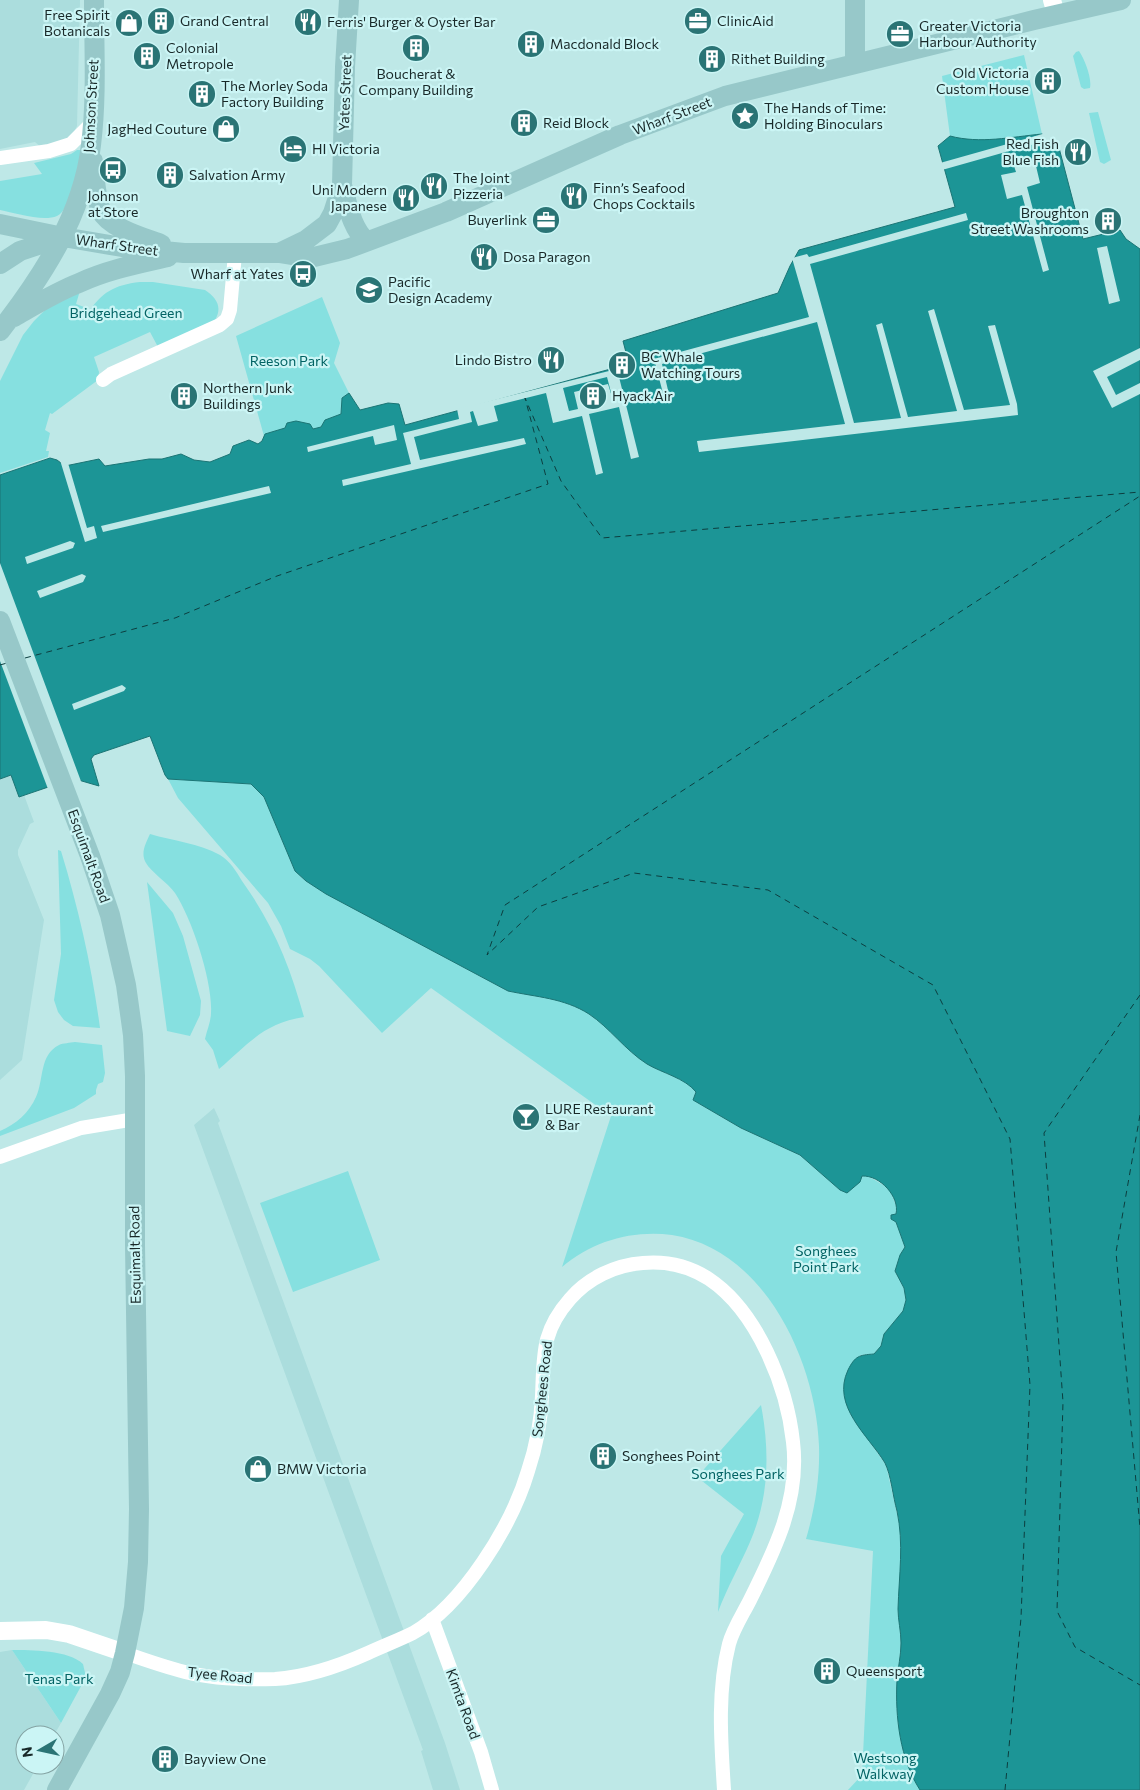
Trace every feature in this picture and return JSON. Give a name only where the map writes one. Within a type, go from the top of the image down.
[{"type":"main road","name":"Johnson Street","points":[[4,326],[46,267],[63,237],[80,198],[91,147],[93,122],[94,0]]},
{"type":"main road","name":"Yates Street","points":[[279,252],[306,240],[327,224],[333,213],[342,186],[349,0]]},
{"type":"main road","points":[[855,0],[855,63]]},
{"type":"main road","name":"Wharf Street","points":[[0,224],[122,247],[184,253],[235,254],[279,252],[310,258],[347,249],[446,212],[620,136],[725,96],[855,63],[1054,7],[1121,0]]},
{"type":"main road","points":[[91,147],[97,193],[102,212],[109,220],[125,230],[184,253]]},
{"type":"main road","name":"Yates Street","points":[[342,186],[358,234],[366,241]]},
{"type":"main road","points":[[0,264],[20,251],[63,237]]},
{"type":"main road","points":[[4,326],[60,292],[92,278],[118,269],[184,253]]},
{"type":"main road","name":"Esquimalt Road","points":[[0,621],[90,856],[115,930],[126,985],[132,1035],[135,1119],[139,1509],[138,1562],[134,1608],[125,1653],[110,1694],[57,1790]]},
{"type":"street","points":[[0,158],[49,151],[71,144],[93,122]]},
{"type":"street","points":[[103,380],[111,374],[220,325],[227,319],[232,301],[235,254]]},
{"type":"street","points":[[0,1157],[81,1128],[135,1119]]},
{"type":"street","name":"Songhees Road","points":[[432,1619],[453,1599],[472,1576],[498,1538],[520,1494],[529,1471],[539,1423],[542,1398],[542,1360],[545,1342],[550,1327],[570,1298],[598,1276],[620,1266],[638,1263],[661,1262],[688,1268],[708,1278],[726,1293],[742,1311],[768,1356],[779,1382],[789,1419],[794,1464],[790,1501],[782,1530],[772,1556],[729,1642],[721,1695],[724,1790]]},
{"type":"street","name":"Tyee Road","points":[[0,1631],[46,1630],[70,1634],[189,1673],[248,1679],[278,1679],[343,1665],[412,1633],[432,1619]]},
{"type":"street","name":"Kimta Road","points":[[432,1619],[481,1752],[492,1790]]},
{"type":"shaded area","points":[[0,0],[80,0],[77,126],[71,138],[43,149],[35,142],[0,149]]},
{"type":"shaded area","points":[[1042,134],[1058,144],[1083,239],[1120,230],[1126,239],[1140,249],[1140,1790],[920,1790],[913,1778],[903,1751],[898,1723],[897,1680],[901,1643],[898,1609],[901,1548],[897,1511],[885,1463],[854,1420],[844,1396],[844,1383],[851,1365],[858,1357],[874,1354],[881,1346],[884,1334],[903,1311],[906,1300],[904,1288],[895,1271],[900,1255],[905,1247],[896,1222],[891,1219],[891,1215],[896,1214],[895,1201],[892,1194],[882,1183],[862,1176],[860,1182],[847,1193],[840,1190],[800,1155],[741,1128],[693,1100],[696,1092],[691,1087],[680,1079],[647,1064],[589,1014],[560,1001],[508,991],[326,894],[295,871],[264,797],[251,784],[168,779],[150,736],[94,755],[91,759],[99,786],[75,779],[19,797],[11,775],[0,779],[0,475],[50,458],[57,460],[65,466],[99,459],[105,466],[149,459],[162,459],[181,454],[194,460],[210,462],[230,454],[233,446],[249,440],[258,444],[262,441],[265,434],[285,428],[287,423],[296,421],[310,424],[313,429],[321,427],[325,420],[341,414],[342,398],[349,393],[360,410],[388,403],[399,404],[405,425],[629,364],[623,341],[778,293],[799,250],[955,207],[938,146],[950,136],[984,140]]},
{"type":"shaded area","points":[[11,775],[19,797],[24,795],[34,822],[30,824],[18,850],[18,855],[44,920],[22,1060],[0,1080],[0,779]]},
{"type":"shaded area","points":[[214,1108],[445,1743],[460,1790],[433,1790],[421,1751],[423,1750],[194,1125]]},
{"type":"shaded area","points":[[12,1650],[61,1723],[60,1725],[15,1725],[15,1775],[32,1775],[24,1790],[0,1790],[0,1652]]},
{"type":"green space","points":[[1079,51],[1088,69],[1090,88],[1084,89],[1081,87],[1073,56]]},
{"type":"green space","points":[[1024,55],[1042,134],[984,140],[950,136],[942,76]]},
{"type":"green space","points":[[1098,112],[1111,160],[1104,164],[1100,162],[1089,113]]},
{"type":"green space","points":[[80,150],[81,153],[70,197],[62,212],[57,216],[37,218],[0,210],[0,181],[42,174],[34,163],[71,154]]},
{"type":"green space","name":"Bridgehead Green","points":[[153,282],[205,290],[217,303],[218,311],[215,320],[158,347],[150,332],[94,357],[99,372],[98,380],[52,414],[50,413],[45,430],[50,433],[46,451],[49,451],[48,457],[0,473],[0,381],[23,335],[46,309],[77,289],[79,294],[76,304],[84,307],[87,314],[98,300],[109,291],[123,285]]},
{"type":"green space","name":"Reeson Park","points":[[322,297],[340,343],[334,363],[349,393],[342,398],[341,414],[325,420],[321,427],[316,429],[285,428],[265,434],[264,436],[236,336]]},
{"type":"green space","name":"Songhees Point Park","points":[[168,779],[251,784],[264,797],[295,871],[306,881],[508,991],[560,1001],[589,1014],[647,1064],[680,1079],[691,1087],[696,1092],[693,1100],[741,1128],[800,1155],[840,1190],[862,1176],[868,1176],[890,1189],[897,1209],[896,1222],[905,1247],[900,1255],[895,1271],[904,1288],[906,1300],[903,1311],[884,1334],[881,1346],[874,1354],[860,1355],[874,1448],[886,1465],[900,1527],[901,1564],[898,1610],[901,1643],[897,1682],[898,1725],[907,1764],[920,1790],[848,1790],[862,1775],[873,1551],[806,1539],[812,1516],[819,1470],[816,1413],[808,1379],[795,1346],[779,1314],[758,1286],[733,1262],[705,1245],[672,1235],[642,1234],[614,1239],[587,1250],[562,1267],[611,1116],[431,988],[382,1033],[319,966],[290,949],[281,926],[268,903],[178,798]]},
{"type":"green space","points":[[150,834],[212,851],[224,857],[230,863],[272,929],[299,998],[304,1017],[267,1029],[219,1069],[213,1050],[205,1039],[211,1016],[211,1000],[205,968],[182,904],[175,893],[144,859],[144,848]]},
{"type":"green space","points":[[58,850],[61,851],[74,895],[89,961],[100,1028],[73,1026],[64,1020],[58,1012],[54,1000],[61,954]]},
{"type":"green space","points":[[147,882],[173,913],[183,936],[201,1001],[200,1015],[190,1036],[167,1031]]},
{"type":"green space","points":[[75,1042],[102,1045],[105,1073],[103,1082],[98,1084],[96,1094],[74,1108],[0,1136],[0,1131],[21,1117],[33,1103],[48,1055],[59,1045]]},
{"type":"green space","points":[[348,1171],[380,1260],[293,1292],[260,1203]]},
{"type":"green space","name":"Songhees Park","points":[[761,1405],[766,1440],[766,1475],[761,1509],[750,1542],[718,1612],[721,1556],[744,1514],[697,1477]]},
{"type":"green space","name":"Tenas Park","points":[[12,1650],[59,1653],[77,1659],[83,1664],[86,1677],[61,1723]]},
{"type":"pier","points":[[1046,133],[1060,144],[1045,141],[942,170],[940,163]]},
{"type":"pier","points":[[1032,161],[1036,166],[1040,183],[1027,187],[1049,270],[1043,272],[1022,195],[1007,199],[1001,175],[1016,172],[1014,166]]},
{"type":"pier","points":[[966,213],[968,220],[810,264],[854,423],[901,418],[876,325],[882,323],[908,417],[957,411],[928,311],[934,309],[964,410],[1010,405],[988,326],[995,325],[1017,404],[1018,415],[699,452],[697,441],[845,424],[817,322],[662,364],[670,399],[665,401],[654,359],[809,317],[792,258],[807,254],[809,257]]},
{"type":"pier","points":[[1107,246],[1120,301],[1109,304],[1097,248]]},
{"type":"pier","points":[[1140,348],[1140,360],[1107,377],[1116,395],[1140,383],[1140,394],[1112,408],[1093,371]]},
{"type":"pier","points":[[617,369],[639,457],[631,459],[619,407],[589,414],[603,473],[596,475],[582,416],[553,423],[546,393],[494,406],[498,421],[478,426],[473,411],[470,412],[472,422],[414,437],[420,460],[524,438],[526,444],[343,486],[342,480],[411,464],[403,433],[459,419],[457,409]],"holes":[[[607,377],[613,400],[608,384],[574,392],[578,409],[569,411],[563,388]]]},
{"type":"pier","points":[[394,425],[397,440],[375,445],[373,436],[308,452],[307,447]]},
{"type":"pier","points":[[60,460],[68,463],[87,528],[94,526],[97,538],[85,542]]},
{"type":"pier","points":[[269,486],[271,493],[103,532],[101,526]]},
{"type":"pier","points":[[70,541],[75,543],[73,548],[27,564],[25,557]]},
{"type":"pier","points":[[0,563],[82,784],[75,782],[48,789],[0,661]]},
{"type":"pier","points":[[82,574],[86,576],[83,582],[40,598],[37,591]]},
{"type":"pier","points":[[122,685],[126,688],[124,691],[74,710],[72,704]]},
{"type":"ferry route","points":[[25,658],[175,618],[277,576],[548,484],[525,398],[561,481],[602,538],[1140,492]]},
{"type":"ferry route","points":[[1005,1790],[1021,1618],[1030,1385],[1010,1139],[933,985],[768,890],[634,873],[538,907],[487,955],[505,905],[1140,496]]},
{"type":"ferry route","points":[[0,665],[7,663]]},
{"type":"ferry route","points":[[1140,995],[1044,1133],[1063,1402],[1057,1611],[1075,1647],[1140,1685]]},
{"type":"ferry route","points":[[1140,1115],[1116,1252],[1140,1528]]},
{"type":"place","name":"Grand Central","points":[[161,21]]},
{"type":"place","name":"ClinicAid","points":[[698,21]]},
{"type":"place","name":"Ferris' Burger & Oyster Bar","points":[[308,22]]},
{"type":"place","name":"Free Spirit Botanicals","points":[[129,23]]},
{"type":"place","name":"Greater Victoria Harbour Authority","points":[[900,34]]},
{"type":"place","name":"Macdonald Block","points":[[531,44]]},
{"type":"place","name":"Boucherat & Company Building","points":[[416,48]]},
{"type":"place","name":"Colonial Metropole","points":[[147,56]]},
{"type":"place","name":"Rithet Building","points":[[712,59]]},
{"type":"place","name":"Old Victoria Custom House","points":[[1048,81]]},
{"type":"place","name":"The Morley Soda Factory Building","points":[[202,94]]},
{"type":"place","name":"The Hands of Time: Holding Binoculars","points":[[745,116]]},
{"type":"place","name":"Reid Block","points":[[524,123]]},
{"type":"place","name":"JagHed Couture","points":[[226,129]]},
{"type":"place","name":"HI Victoria","points":[[293,149]]},
{"type":"place","name":"Red Fish Blue Fish","points":[[1078,152]]},
{"type":"place","name":"Johnson at Store","points":[[113,170]]},
{"type":"place","name":"Salvation Army","points":[[170,175]]},
{"type":"place","name":"The Joint Pizzeria","points":[[434,186]]},
{"type":"place","name":"Finn’s Seafood Chops Cocktails","points":[[574,196]]},
{"type":"place","name":"Uni Modern Japanese","points":[[406,198]]},
{"type":"place","name":"Buyerlink","points":[[546,220]]},
{"type":"place","name":"Broughton Street Washrooms","points":[[1108,221]]},
{"type":"place","name":"Dosa Paragon","points":[[484,257]]},
{"type":"place","name":"Wharf at Yates","points":[[303,274]]},
{"type":"place","name":"Pacific Design Academy","points":[[369,290]]},
{"type":"place","name":"Lindo Bistro","points":[[551,360]]},
{"type":"place","name":"BC Whale Watching Tours","points":[[622,365]]},
{"type":"place","name":"Northern Junk Buildings","points":[[184,396]]},
{"type":"place","name":"Hyack Air","points":[[593,396]]},
{"type":"place","name":"LURE Restaurant & Bar","points":[[526,1117]]},
{"type":"place","name":"Songhees Point","points":[[603,1456]]},
{"type":"place","name":"BMW Victoria","points":[[258,1469]]},
{"type":"place","name":"Queensport","points":[[827,1671]]},
{"type":"place","name":"Bayview One","points":[[165,1759]]},
{"type":"park label","name":"Westsong Walkway","points":[[885,1766]]}]
